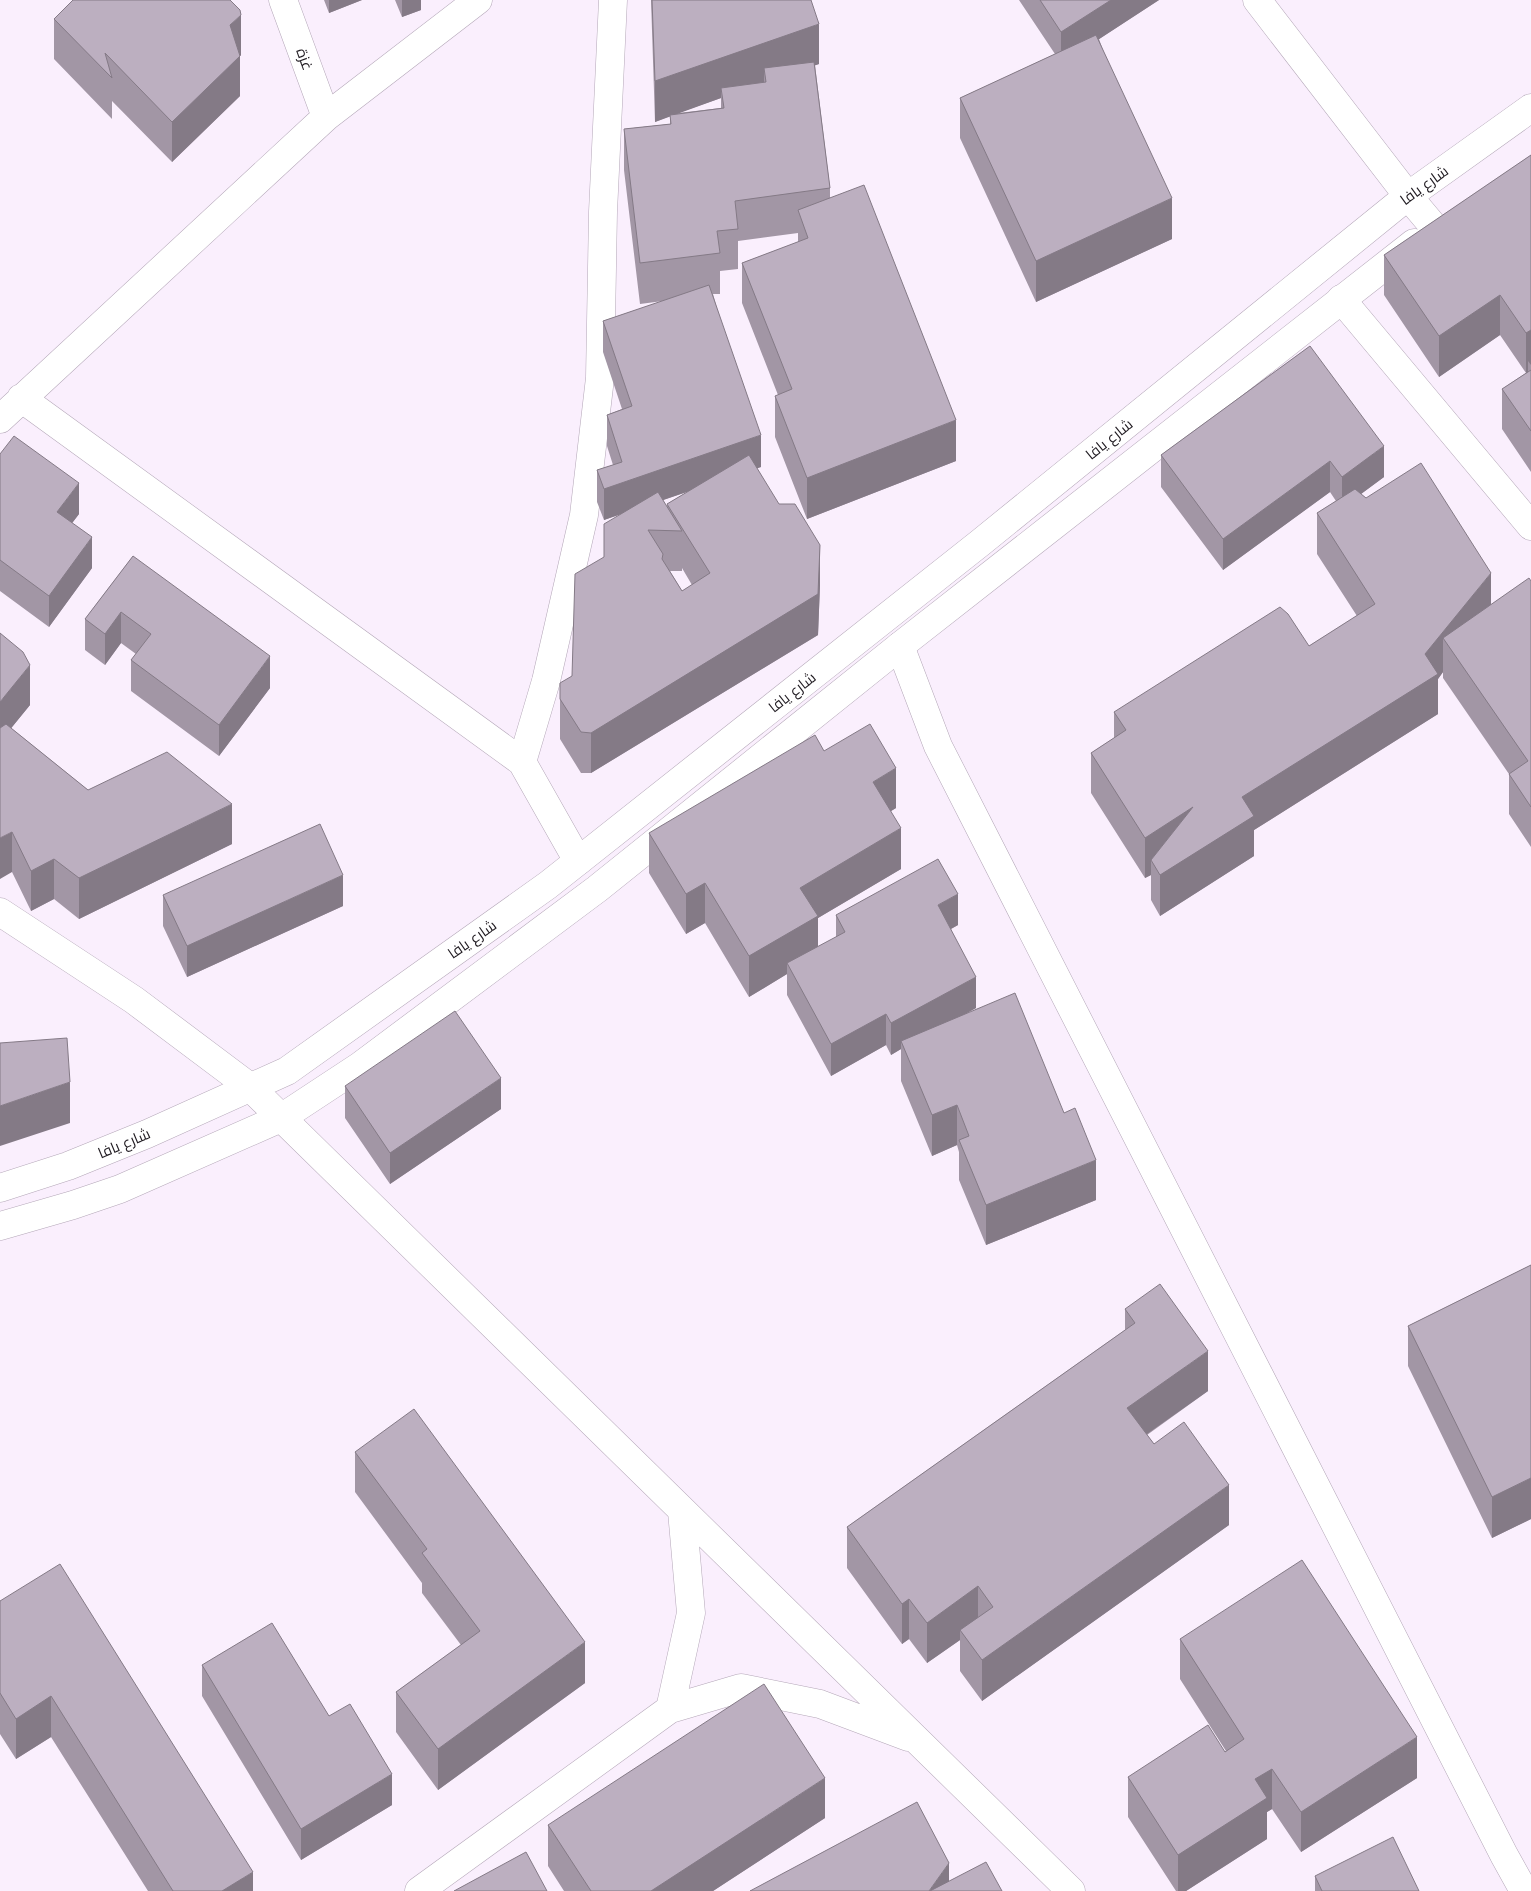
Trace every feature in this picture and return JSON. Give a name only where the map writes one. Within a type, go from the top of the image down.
[{"type":"street","name":"غزة","points":[[283,0],[326,118]]},
{"type":"street","points":[[0,420],[21,398],[326,118],[478,0]]},
{"type":"street","points":[[522,762],[546,681],[584,515],[600,378],[603,212],[613,0]]},
{"type":"street","points":[[1257,0],[1434,227]]},
{"type":"street","name":"شارع يافا","points":[[0,1188],[68,1166],[148,1134],[287,1070],[548,885],[980,543],[1408,196],[1531,108]]},
{"type":"street","name":"شارع يافا","points":[[0,1226],[120,1189],[281,1118],[360,1066],[597,889],[900,646],[1341,299],[1456,211]]},
{"type":"street","points":[[1341,299],[1531,526]]},
{"type":"street","points":[[21,398],[522,762],[578,861]]},
{"type":"street","points":[[900,646],[938,746],[1524,1891]]},
{"type":"street","points":[[0,912],[134,1000],[250,1087],[1071,1891]]},
{"type":"street","points":[[670,1709],[691,1613],[682,1511]]},
{"type":"street","points":[[419,1891],[670,1709],[741,1688],[820,1704],[917,1740]]},
{"type":"building","points":[[73,0],[230,0],[240,10],[241,15],[230,25],[240,56],[172,122],[105,53],[112,78],[54,19]]},
{"type":"building","points":[[652,0],[811,0],[819,24],[655,81]]},
{"type":"building","points":[[1040,0],[1111,0],[1061,32]]},
{"type":"building","points":[[1096,35],[1172,198],[1036,261],[960,98]]},
{"type":"building","points":[[814,62],[830,188],[735,201],[738,229],[717,231],[720,253],[640,263],[624,129],[671,124],[670,115],[724,108],[721,88],[766,82],[764,68]]},
{"type":"building","points":[[1531,155],[1531,330],[1526,333],[1500,295],[1439,336],[1384,255]]},
{"type":"building","points":[[864,185],[956,420],[807,478],[775,396],[792,389],[742,263],[808,238],[798,210]]},
{"type":"building","points":[[709,285],[761,435],[604,489],[597,470],[622,462],[607,415],[632,406],[603,321]]},
{"type":"building","points":[[1310,346],[1384,446],[1342,477],[1330,461],[1223,539],[1161,455]]},
{"type":"building","points":[[1531,370],[1531,431],[1502,389]]},
{"type":"building","points":[[14,436],[79,483],[57,512],[92,537],[49,596],[0,560],[0,454]]},
{"type":"building","points":[[749,455],[779,504],[795,504],[820,545],[818,594],[591,733],[581,732],[560,699],[560,683],[572,676],[575,574],[604,557],[604,524],[658,492],[682,531],[648,530],[663,554],[662,559],[682,591],[710,573],[667,504]]},
{"type":"building","points":[[1421,463],[1491,573],[1425,654],[1438,674],[1242,797],[1254,816],[1160,875],[1151,860],[1193,807],[1145,838],[1091,753],[1126,730],[1114,712],[1280,607],[1288,614],[1309,646],[1375,604],[1317,513],[1355,489],[1366,498]]},
{"type":"building","points":[[133,556],[270,656],[219,725],[131,660],[151,634],[121,612],[105,634],[85,619]]},
{"type":"building","points":[[1529,578],[1531,581],[1531,807],[1509,774],[1528,761],[1443,638]]},
{"type":"building","points":[[0,633],[23,652],[30,665],[0,702]]},
{"type":"building","points":[[6,724],[88,790],[167,752],[232,804],[79,878],[54,859],[31,871],[12,832],[0,838],[0,728]]},
{"type":"building","points":[[870,724],[896,768],[873,782],[901,828],[800,888],[818,916],[749,956],[705,883],[686,894],[649,833],[815,735],[824,751]]},
{"type":"building","points":[[320,824],[343,875],[187,946],[163,895]]},
{"type":"building","points":[[938,859],[958,894],[938,905],[976,977],[891,1023],[886,1014],[831,1044],[787,963],[845,932],[836,915]]},
{"type":"building","points":[[1015,993],[1064,1113],[1075,1108],[1096,1160],[986,1205],[959,1140],[969,1136],[957,1105],[932,1115],[901,1041]]},
{"type":"building","points":[[455,1011],[501,1078],[390,1153],[345,1086]]},
{"type":"building","points":[[67,1038],[70,1082],[0,1106],[0,1043]]},
{"type":"building","points":[[1531,1265],[1531,1478],[1492,1497],[1408,1326]]},
{"type":"building","points":[[1160,1284],[1208,1351],[1127,1408],[1154,1444],[1184,1422],[1229,1485],[982,1660],[960,1630],[993,1607],[978,1586],[927,1623],[909,1599],[902,1604],[847,1527],[1135,1323],[1125,1309]]},
{"type":"building","points":[[414,1409],[585,1642],[438,1749],[396,1692],[480,1631],[422,1553],[427,1549],[355,1452]]},
{"type":"building","points":[[1302,1560],[1417,1737],[1301,1812],[1272,1769],[1255,1779],[1267,1798],[1178,1855],[1128,1777],[1208,1725],[1225,1752],[1244,1739],[1180,1639]]},
{"type":"building","points":[[60,1564],[253,1872],[222,1891],[173,1891],[51,1696],[16,1719],[0,1693],[0,1601]]},
{"type":"building","points":[[272,1623],[329,1716],[350,1704],[392,1774],[301,1829],[202,1665]]},
{"type":"building","points":[[764,1684],[825,1778],[651,1891],[591,1891],[548,1825]]},
{"type":"building","points":[[917,1802],[949,1863],[929,1891],[750,1891]]},
{"type":"building","points":[[1393,1837],[1419,1891],[1322,1891],[1315,1876]]},
{"type":"building","points":[[526,1852],[547,1891],[454,1891]]},
{"type":"building","points":[[986,1862],[1002,1891],[930,1891]]}]
